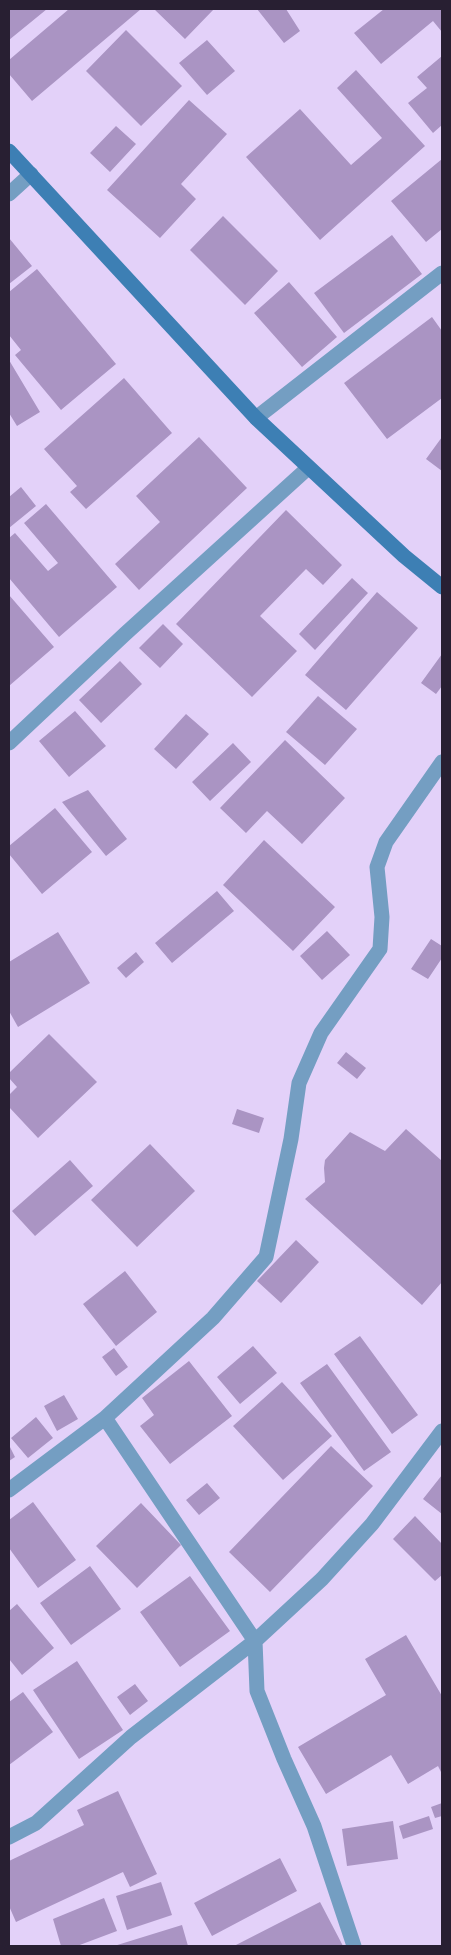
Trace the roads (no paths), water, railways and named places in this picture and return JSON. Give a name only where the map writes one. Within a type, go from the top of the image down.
[{"type":"main road","points":[[9,151],[256,418],[404,556],[442,588]]},
{"type":"street","points":[[9,194],[31,174]]},
{"type":"street","points":[[256,418],[442,272]]},
{"type":"street","points":[[9,743],[125,634],[308,468]]},
{"type":"street","points":[[9,1490],[105,1418],[213,1318],[266,1257],[291,1139],[299,1083],[321,1032],[380,949],[382,917],[377,867],[386,842],[442,762]]},
{"type":"street","points":[[105,1418],[256,1641],[258,1691],[284,1759],[314,1826],[354,1946]]},
{"type":"street","points":[[9,1837],[36,1823],[131,1736],[256,1641],[322,1578],[372,1524],[442,1431]]}]
